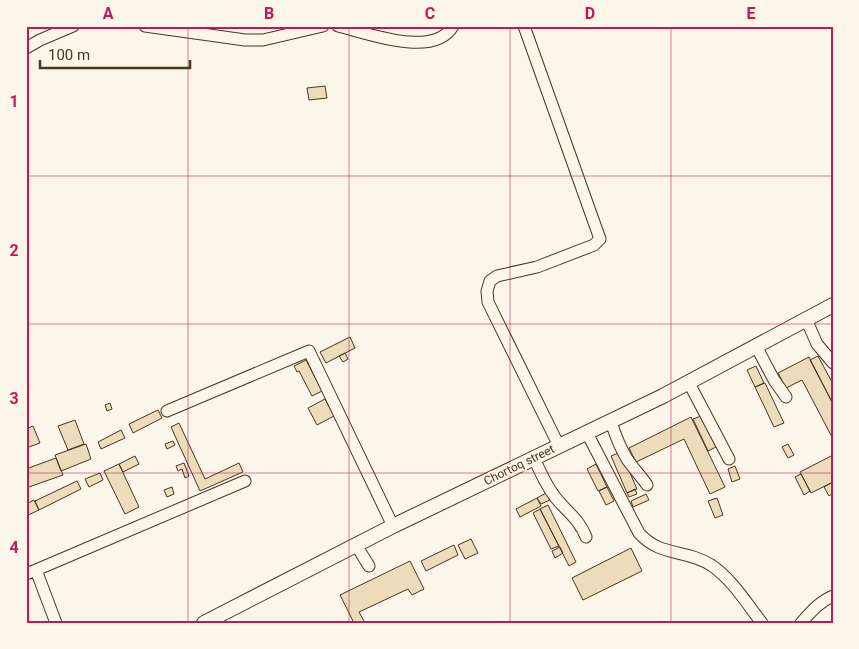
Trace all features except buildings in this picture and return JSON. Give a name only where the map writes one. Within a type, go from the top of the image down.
[{"type":"main road","name":"Chortoq street","points":[[204,623],[393,526],[689,383],[833,305]]},
{"type":"street","points":[[26,48],[73,26]]},
{"type":"street","points":[[145,26],[245,40],[263,40],[323,26]]},
{"type":"street","points":[[338,26],[421,44],[450,32],[453,26]]},
{"type":"street","points":[[524,26],[600,239],[594,246],[536,267],[497,276],[490,281],[487,291],[488,302],[559,446]]},
{"type":"street","points":[[806,319],[817,344],[833,363]]},
{"type":"street","points":[[756,346],[770,374],[786,397]]},
{"type":"street","points":[[167,411],[309,351],[393,526]]},
{"type":"street","points":[[689,383],[729,459]]},
{"type":"street","points":[[611,422],[618,442],[628,460],[647,485]]},
{"type":"street","points":[[586,433],[639,533],[648,543],[662,550],[700,559],[713,566],[731,584],[762,623]]},
{"type":"street","points":[[534,458],[542,476],[555,496],[582,527],[586,537]]},
{"type":"street","points":[[56,623],[31,572],[245,481]]},
{"type":"street","points":[[356,545],[368,566]]},
{"type":"street","points":[[801,623],[816,606],[833,596]]}]
